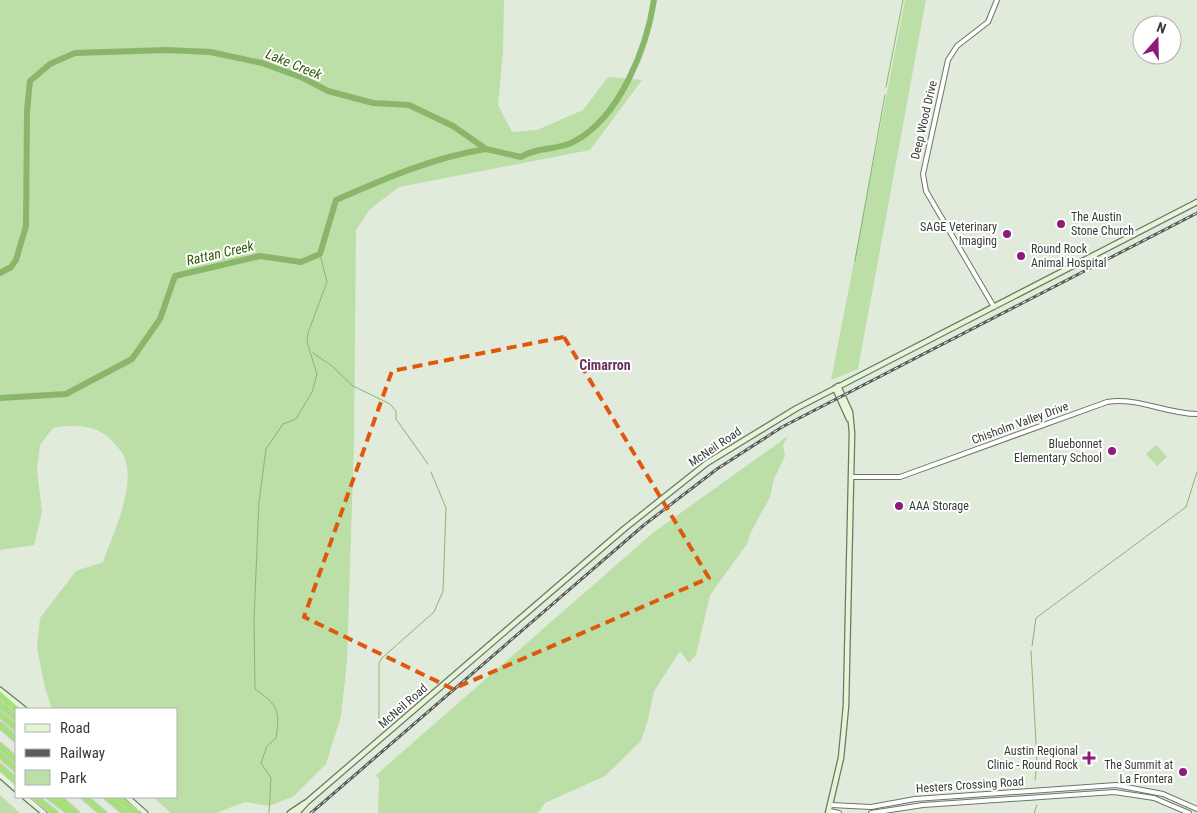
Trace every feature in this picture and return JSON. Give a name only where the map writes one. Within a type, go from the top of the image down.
[{"type":"highway","points":[[0,695],[15,708]]},
{"type":"highway","points":[[0,704],[15,717]]},
{"type":"highway","points":[[0,714],[15,727]]},
{"type":"highway","points":[[0,725],[15,738]]},
{"type":"highway","points":[[0,746],[15,759]]},
{"type":"highway","points":[[0,755],[15,768]]},
{"type":"highway","points":[[0,767],[15,780]]},
{"type":"highway","points":[[36,798],[55,813]]},
{"type":"highway","points":[[51,798],[71,813]]},
{"type":"highway","points":[[59,798],[76,813]]},
{"type":"highway","points":[[85,798],[103,813]]},
{"type":"highway","points":[[91,798],[103,813]]},
{"type":"highway","points":[[108,798],[126,813]]},
{"type":"highway","points":[[117,798],[136,813]]},
{"type":"main road","name":"McNeil Road","points":[[297,813],[307,802],[682,481],[733,445],[837,387],[1197,202]]},
{"type":"main road","points":[[829,812],[841,758],[846,712],[851,478],[851,425],[837,387]]},
{"type":"main road","points":[[0,690],[23,708]]},
{"type":"main road","points":[[0,775],[15,788]]},
{"type":"main road","points":[[27,798],[44,813]]},
{"type":"main road","points":[[128,798],[145,813]]},
{"type":"main road","name":"McNeil Road","points":[[290,813],[307,802]]},
{"type":"street","name":"Deep Wood Drive","points":[[994,307],[926,191],[923,174],[948,60],[957,46],[988,22],[997,0]]},
{"type":"street","name":"Chisholm Valley Drive","points":[[851,478],[900,477],[1107,402],[1132,401],[1185,414],[1197,414]]},
{"type":"street","name":"Hesters Crossing Road","points":[[831,805],[859,808],[926,798],[1116,785],[1157,792],[1197,809]]},
{"type":"street","name":"Hesters Crossing Road","points":[[871,813],[922,805],[1114,792],[1154,798],[1189,813]]},
{"type":"street","points":[[871,813],[890,808],[896,803]]},
{"type":"street","points":[[829,812],[839,813]]},
{"type":"highlighted area","points":[[564,337],[709,578],[453,689],[304,617],[392,371]]},
{"type":"green space","points":[[0,0],[504,0],[503,51],[498,105],[512,132],[537,130],[583,110],[608,77],[642,80],[590,150],[399,187],[370,209],[356,230],[354,441],[347,661],[341,716],[326,764],[294,796],[270,806],[245,802],[216,813],[171,813],[154,798],[178,798],[178,708],[52,708],[45,688],[37,648],[40,618],[76,571],[103,562],[118,523],[126,494],[127,466],[121,451],[107,436],[85,427],[53,428],[40,445],[37,470],[42,512],[34,545],[0,550]]},
{"type":"green space","points":[[905,0],[926,0],[858,369],[831,380]]},
{"type":"green space","points":[[788,436],[783,445],[785,456],[774,479],[770,497],[751,532],[747,544],[710,595],[696,655],[689,663],[680,651],[654,691],[641,741],[605,776],[545,803],[538,813],[378,813],[379,779],[376,775],[654,532]]},
{"type":"green space","points":[[1156,445],[1167,457],[1157,466],[1146,454]]},
{"type":"green space","points":[[0,795],[20,813],[0,813]]},
{"type":"waterway","name":"Lake Creek","points":[[0,273],[11,267],[16,260],[26,226],[27,111],[30,81],[50,64],[75,53],[167,50],[210,52],[262,63],[303,78],[328,91],[373,103],[409,105],[453,126],[486,149],[521,157],[534,151],[562,146],[575,141],[591,130],[605,115],[618,98],[638,59],[654,0]]},
{"type":"waterway","points":[[886,87],[903,0]]},
{"type":"waterway","points":[[855,261],[885,95]]},
{"type":"waterway","name":"Rattan Creek","points":[[0,398],[66,394],[132,359],[160,319],[175,276],[260,256],[301,262],[320,254],[336,200],[428,163],[486,149]]},
{"type":"waterway","points":[[269,813],[271,778],[261,763],[267,746],[276,738],[278,721],[273,704],[255,689],[254,619],[259,502],[266,449],[283,424],[296,419],[312,392],[317,374],[307,342],[308,333],[327,282],[320,254]]},
{"type":"waterway","points":[[313,353],[332,366],[353,386],[390,404],[396,411],[396,419],[428,464]]},
{"type":"waterway","points":[[379,722],[379,663],[382,658],[434,612],[443,591],[446,508],[431,472]]},
{"type":"waterway","points":[[1032,646],[1036,618],[1186,507],[1197,472]]},
{"type":"waterway","points":[[1031,651],[1037,761],[1035,780]]},
{"type":"waterway","points":[[1034,813],[1037,805]]},
{"type":"railway","points":[[311,813],[644,525],[717,469],[782,427],[1197,213]]},
{"type":"place","name":"The Austin Stone Church","points":[[1061,224]]},
{"type":"place","name":"SAGE Veterinary Imaging","points":[[1007,234]]},
{"type":"place","name":"Round Rock Animal Hospital","points":[[1021,256]]},
{"type":"place","name":"Bluebonnet Elementary School","points":[[1112,451]]},
{"type":"place","name":"AAA Storage","points":[[899,506]]},
{"type":"place","name":"Austin Regional Clinic - Round Rock","points":[[1089,758]]},
{"type":"place","name":"The Summit at La Frontera","points":[[1183,772]]},
{"type":"district","name":"Cimarron","points":[[605,365]]}]
